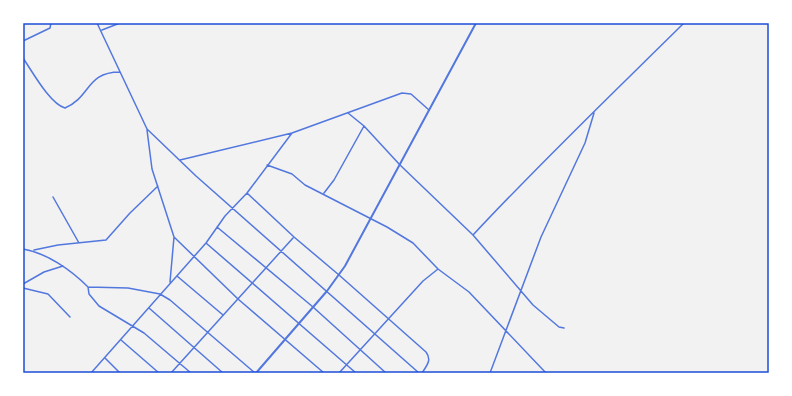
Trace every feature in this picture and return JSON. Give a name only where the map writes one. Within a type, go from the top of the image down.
[{"type":"street","points":[[23,41],[50,28],[51,23]]},
{"type":"street","points":[[97,23],[102,30],[147,129],[149,156],[174,237],[170,282]]},
{"type":"street","points":[[102,30],[120,23]]},
{"type":"street","points":[[88,287],[119,287],[160,294],[170,300],[256,373],[299,324],[339,274],[400,165],[476,23]]},
{"type":"street","points":[[473,235],[549,155],[684,23]]},
{"type":"street","points":[[23,58],[44,89],[55,102],[65,108],[87,91],[97,77],[103,74],[120,72]]},
{"type":"street","points":[[180,160],[292,132],[406,92],[411,94],[429,110]]},
{"type":"street","points":[[490,373],[541,237],[585,143],[594,112]]},
{"type":"street","points":[[348,113],[364,126],[400,165],[473,235],[521,289],[533,305],[560,327],[564,328]]},
{"type":"street","points":[[324,194],[334,180],[364,126]]},
{"type":"street","points":[[147,129],[232,208],[327,290],[375,335],[419,373]]},
{"type":"street","points":[[91,373],[170,282],[194,258],[232,208],[247,193],[292,132]]},
{"type":"street","points":[[267,165],[292,174],[305,185],[370,218],[413,243],[438,269],[469,292],[546,373]]},
{"type":"street","points":[[23,249],[33,250],[106,240],[130,213],[158,186]]},
{"type":"street","points":[[247,193],[294,237],[339,274],[429,356],[429,362],[422,373]]},
{"type":"street","points":[[53,197],[79,243]]},
{"type":"street","points":[[217,227],[313,307],[386,373]]},
{"type":"street","points":[[174,237],[238,300],[324,373]]},
{"type":"street","points":[[171,373],[206,332],[238,300],[294,237]]},
{"type":"street","points":[[206,243],[356,373]]},
{"type":"street","points":[[33,250],[63,266],[78,277],[88,287],[89,294],[99,306],[155,342],[191,373]]},
{"type":"street","points":[[23,284],[44,272],[63,266]]},
{"type":"street","points":[[339,373],[423,282],[438,269]]},
{"type":"street","points":[[176,276],[223,315]]},
{"type":"street","points":[[23,288],[48,294],[70,317]]},
{"type":"street","points":[[149,308],[223,373]]},
{"type":"street","points":[[121,340],[159,373]]},
{"type":"street","points":[[105,358],[120,373]]}]
